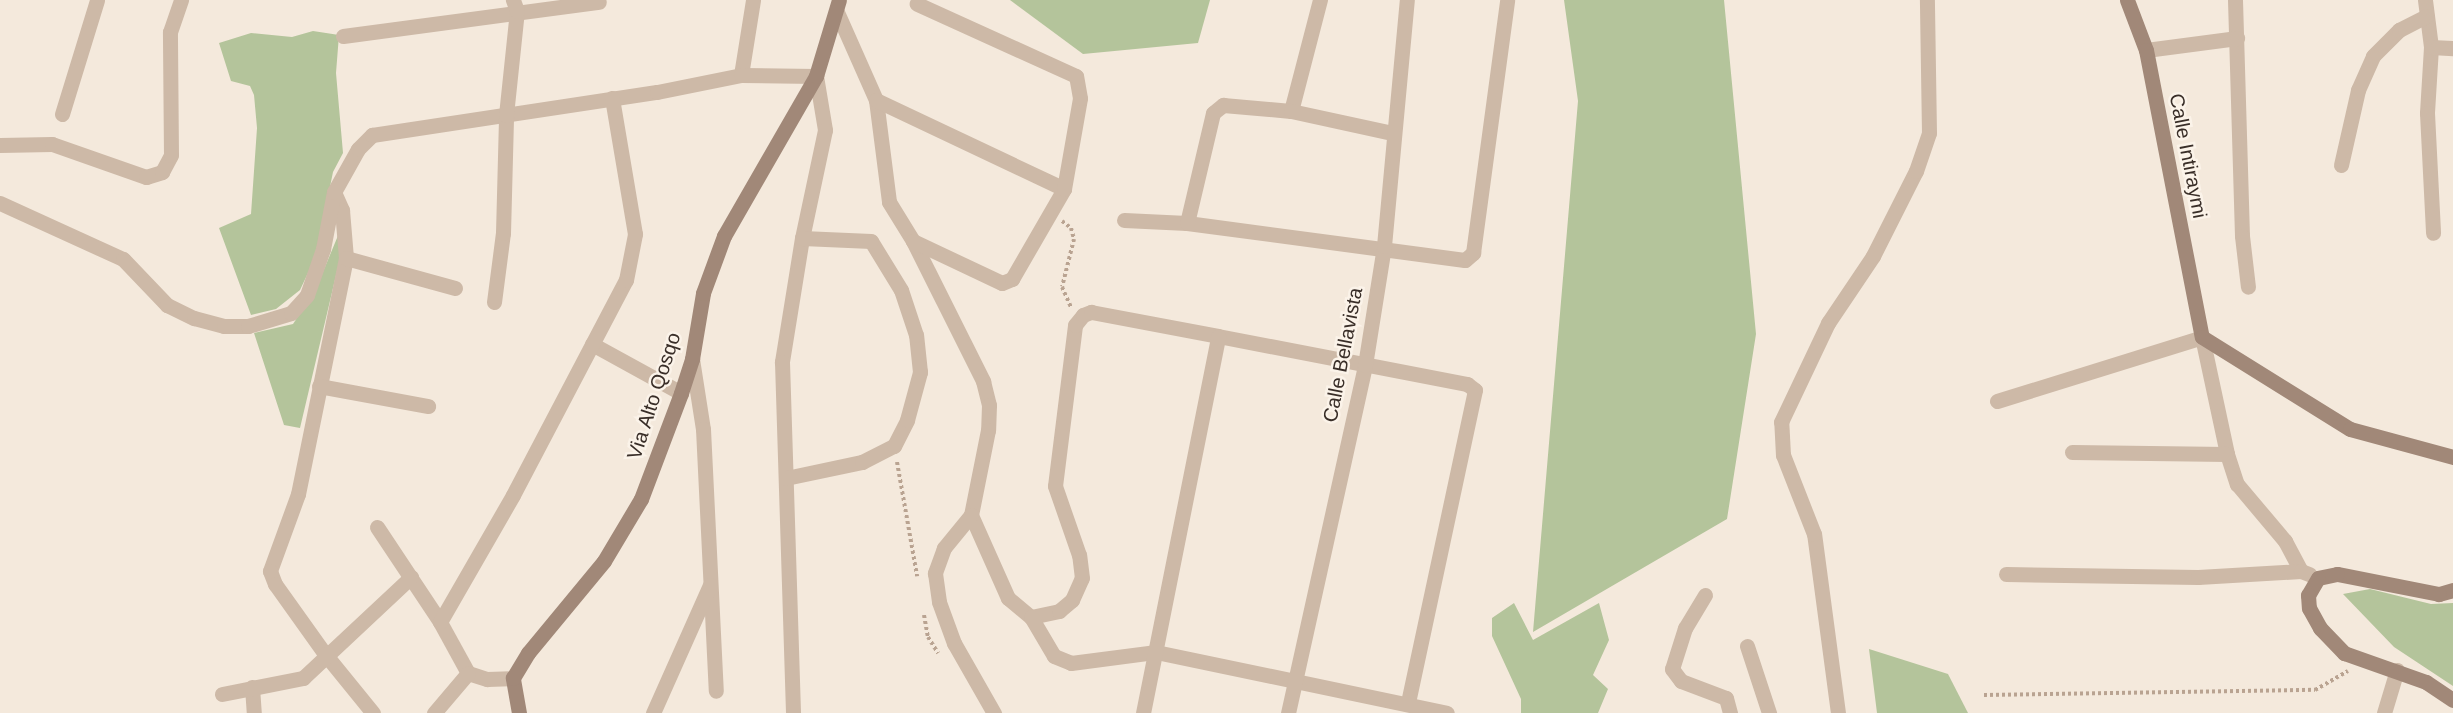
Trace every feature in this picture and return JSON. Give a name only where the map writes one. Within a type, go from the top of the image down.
[{"type":"main road","name":"Calle Intiraymi","points":[[2127,0],[2146,50],[2200,330]]},
{"type":"main road","name":"Via Alto Qosqo","points":[[513,678],[528,653],[604,561],[641,499],[692,359],[703,293],[724,236],[816,76],[838,6]]},
{"type":"main road","points":[[2200,330],[2350,429],[2453,457]]},
{"type":"main road","points":[[2453,590],[2439,594],[2337,574],[2318,578],[2308,595],[2309,608],[2320,628],[2344,653],[2426,682],[2453,700]]},
{"type":"main road","points":[[513,678],[519,713]]},
{"type":"street","points":[[63,114],[97,0]]},
{"type":"street","points":[[0,145],[52,144],[146,177],[162,172],[171,155],[170,32],[181,0]]},
{"type":"street","points":[[741,75],[753,0]]},
{"type":"street","points":[[1291,111],[1320,0]]},
{"type":"street","name":"Calle Bellavista","points":[[1288,713],[1365,364],[1384,246],[1392,133],[1407,0]]},
{"type":"street","points":[[1124,220],[1187,223],[1384,246],[1465,260],[1473,253],[1507,0]]},
{"type":"street","points":[[1838,713],[1814,534],[1783,455],[1781,422],[1828,323],[1873,256],[1916,171],[1929,133],[1927,0]]},
{"type":"street","points":[[2235,0],[2242,236],[2248,287]]},
{"type":"street","points":[[2425,0],[2431,47],[2427,113],[2433,233]]},
{"type":"street","points":[[343,36],[515,5],[599,2]]},
{"type":"street","points":[[913,241],[1002,283],[1012,279],[1052,214],[1064,189],[1080,98],[1076,76],[917,4]]},
{"type":"street","points":[[495,302],[503,233],[506,115],[515,5]]},
{"type":"street","points":[[838,6],[876,100],[889,202],[913,241],[983,381],[989,405],[971,515],[944,548],[935,573],[939,602],[954,643],[994,713]]},
{"type":"street","points":[[2341,165],[2358,90],[2373,56],[2399,30],[2427,16]]},
{"type":"street","points":[[2146,50],[2237,38]]},
{"type":"street","points":[[2431,47],[2453,48]]},
{"type":"street","points":[[0,203],[123,259],[167,305],[224,326],[248,326],[271,322],[291,313],[307,295],[323,249],[334,192],[358,149],[372,135],[612,98],[741,75],[816,76],[825,129],[802,238],[783,362],[793,713]]},
{"type":"street","points":[[440,622],[626,279],[635,234],[612,98]]},
{"type":"street","points":[[876,100],[1064,189]]},
{"type":"street","points":[[1187,223],[1213,113],[1222,105],[1291,111],[1392,133]]},
{"type":"street","points":[[334,192],[342,210],[346,258],[318,386],[298,495],[270,571],[275,584],[325,654],[373,713]]},
{"type":"street","points":[[786,478],[862,462],[894,447],[907,420],[920,372],[916,335],[901,290],[871,241],[802,238]]},
{"type":"street","points":[[346,258],[455,288]]},
{"type":"street","points":[[1031,617],[1059,611],[1072,600],[1082,578],[1080,555],[1055,486],[1076,325],[1083,315],[1092,312],[1467,384],[1475,390],[1408,702]]},
{"type":"street","points":[[1997,401],[2200,330],[2227,454],[2237,484],[2285,541],[2301,570]]},
{"type":"street","points":[[1143,713],[1218,336]]},
{"type":"street","points":[[592,344],[681,393]]},
{"type":"street","points":[[692,359],[703,429],[716,691]]},
{"type":"street","points":[[318,386],[428,406]]},
{"type":"street","points":[[2072,452],[2227,454]]},
{"type":"street","points":[[971,515],[1008,598],[1031,617],[1054,656],[1071,663],[1156,652],[1294,678],[1408,702],[1447,713]]},
{"type":"street","points":[[377,527],[440,622],[468,673],[487,679],[513,678]]},
{"type":"street","points":[[2006,574],[2198,577],[2301,570],[2318,578]]},
{"type":"street","points":[[222,694],[303,678],[325,654],[411,577]]},
{"type":"street","points":[[653,713],[711,582]]},
{"type":"street","points":[[1705,595],[1681,637],[1672,669],[1681,681],[1726,698],[1730,713]]},
{"type":"street","points":[[1747,645],[1769,713]]},
{"type":"street","points":[[2384,713],[2397,670]]},
{"type":"street","points":[[434,713],[468,673]]},
{"type":"street","points":[[252,687],[254,713]]},
{"type":"path","points":[[1052,214],[1071,228],[1074,238],[1062,287],[1067,304],[1083,315]]},
{"type":"path","points":[[1984,695],[2315,690],[2364,661]]},
{"type":"green space","points":[[1010,0],[1210,0],[1198,43],[1083,54]]},
{"type":"green space","points":[[1564,0],[1724,0],[1756,334],[1727,519],[1533,632],[1578,101]]},
{"type":"green space","points":[[313,31],[339,35],[336,73],[343,153],[333,172],[316,256],[300,290],[276,309],[251,315],[219,228],[251,214],[257,128],[254,95],[250,86],[231,81],[219,43],[251,33],[292,37]]},
{"type":"green space","points":[[342,226],[342,250],[300,428],[284,425],[254,333],[293,324],[315,291]]},
{"type":"green space","points":[[2370,589],[2431,604],[2453,603],[2453,686],[2394,647],[2343,594]]},
{"type":"green space","points":[[1514,603],[1533,640],[1599,603],[1609,640],[1593,675],[1608,689],[1598,713],[1521,713],[1521,699],[1492,636],[1492,618]]},
{"type":"green space","points":[[1869,649],[1948,674],[1968,713],[1877,713]]}]
